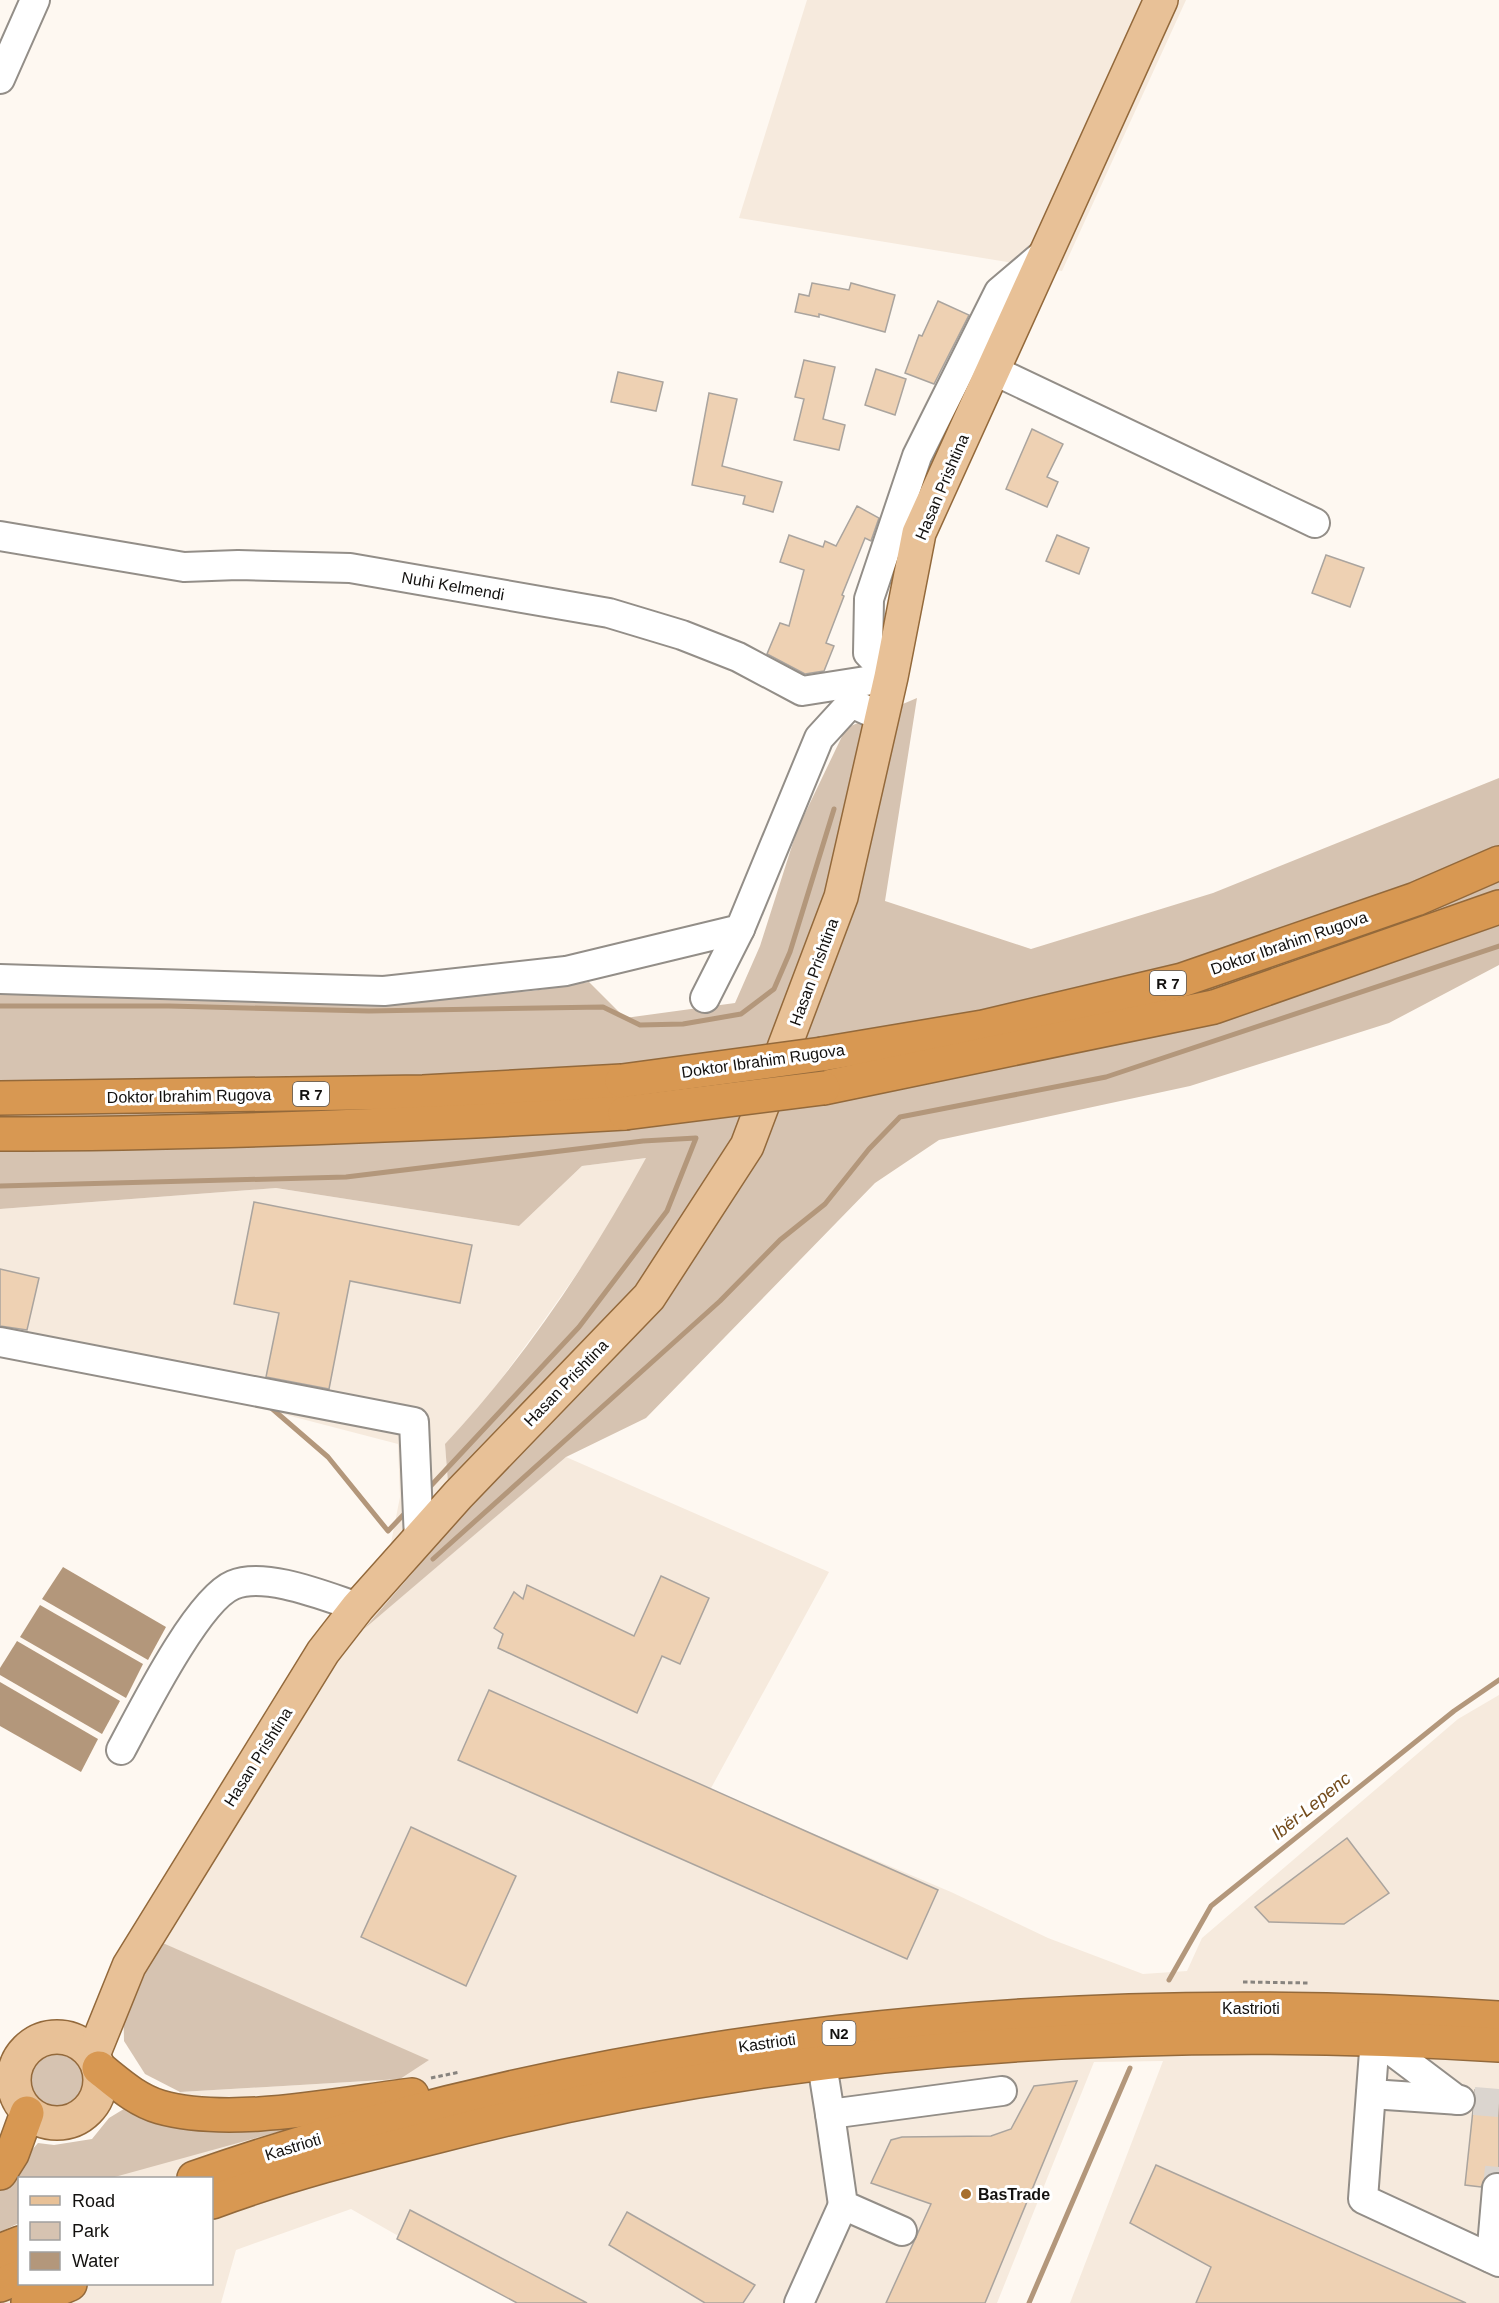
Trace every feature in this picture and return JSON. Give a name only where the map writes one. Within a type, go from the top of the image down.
[{"type":"highway","name":"Doktor Ibrahim Rugova","points":[[0,1098],[423,1092],[622,1081],[822,1054],[983,1027],[1182,980],[1416,899],[1499,862]]},
{"type":"highway","name":"Doktor Ibrahim Rugova","points":[[0,1134],[112,1134],[420,1125],[625,1113],[823,1088],[1214,1007],[1499,907]]},
{"type":"highway","name":"Kastrioti","points":[[197,2177],[381,2121],[556,2079],[757,2043],[917,2023],[1101,2011],[1276,2008],[1401,2011],[1499,2018]]},
{"type":"highway","name":"Kastrioti","points":[[216,2202],[386,2149],[565,2105],[659,2088],[918,2051],[1102,2038],[1197,2036],[1375,2038],[1499,2045]]},
{"type":"highway","points":[[96,2062],[135,2096],[182,2112],[273,2111],[556,2079]]},
{"type":"highway","points":[[0,2173],[12,2154],[14,2099]]},
{"type":"highway","points":[[0,2251],[18,2244]]},
{"type":"highway","points":[[0,2285],[25,2296],[63,2285]]},
{"type":"main road","name":"Hasan Prishtina","points":[[63,2037],[98,2005],[129,1966],[323,1652],[358,1607],[458,1495],[649,1298],[747,1146],[841,897],[891,677],[919,533],[1161,0]]},
{"type":"main road","name":"Hasan Prishtina","points":[[96,2062],[129,1966]]},
{"type":"main road","points":[[63,2037],[85,2046],[96,2062],[99,2093],[94,2104],[75,2120],[50,2124],[14,2099],[14,2053],[39,2040],[63,2037]]},
{"type":"street","points":[[0,79],[35,0]]},
{"type":"street","points":[[891,677],[868,653],[869,599],[917,456],[999,292],[1047,251]]},
{"type":"street","points":[[993,370],[1315,523]]},
{"type":"street","name":"Nuhi Kelmendi","points":[[0,536],[184,567],[238,565],[350,568],[609,613],[682,635],[729,654],[802,691],[891,677]]},
{"type":"street","points":[[705,998],[740,929],[819,738],[851,703],[882,717]]},
{"type":"street","points":[[0,980],[384,991],[566,971],[740,929]]},
{"type":"street","points":[[0,1342],[414,1422],[419,1540]]},
{"type":"street","points":[[121,1750],[172,1657],[192,1627],[206,1608],[233,1585],[264,1581],[301,1588],[358,1607]]},
{"type":"street","points":[[1375,2038],[1363,2199],[1495,2260],[1497,2188]]},
{"type":"street","points":[[1371,2094],[1465,2101],[1375,2038]]},
{"type":"street","points":[[799,2303],[843,2205],[822,2064]]},
{"type":"street","points":[[830,2114],[1002,2091]]},
{"type":"street","points":[[843,2205],[902,2231]]},
{"type":"shaded area","points":[[807,0],[1186,0],[1062,271],[739,218]]},
{"type":"shaded area","points":[[647,1158],[602,1238],[540,1326],[485,1401],[445,1444],[448,1482],[416,1569],[368,1625],[566,1457],[829,1572],[710,1790],[951,1892],[1048,1938],[1143,1974],[1187,1971],[1202,1938],[1458,1719],[1499,1695],[1499,2303],[1070,2303],[1163,2061],[1094,2062],[997,2303],[516,2303],[351,2209],[236,2250],[221,2303],[0,2303],[0,2292],[18,2285],[213,2285],[213,2177],[103,2177],[180,2092],[400,2079],[156,1940],[390,1548],[400,1497],[398,1444],[217,1397],[0,1355],[0,1209],[276,1188],[519,1226],[582,1166]]},
{"type":"green space","points":[[917,698],[885,901],[1031,949],[1213,893],[1499,778],[1499,965],[1389,1023],[1190,1086],[939,1140],[875,1183],[646,1418],[566,1457],[364,1629],[416,1569],[448,1483],[445,1444],[529,1343],[579,1271],[646,1158],[582,1166],[519,1226],[276,1188],[0,1209],[0,990],[358,1003],[532,991],[589,982],[625,1018],[735,1003],[760,946],[797,830],[846,728]]},
{"type":"green space","points":[[156,1940],[429,2060],[400,2079],[180,2092],[145,2074],[124,2041],[123,1998]]},
{"type":"green space","points":[[51,2046],[65,2046],[77,2051],[86,2060],[91,2079],[89,2092],[82,2103],[65,2112],[51,2112],[39,2107],[30,2098],[25,2086],[25,2072],[30,2060],[39,2051]]},
{"type":"green space","points":[[132,2104],[343,2114],[115,2177],[18,2177],[18,2223],[0,2232],[0,2186],[38,2143],[54,2145],[92,2139],[109,2118]]},
{"type":"water","points":[[63,1567],[166,1627],[148,1660],[42,1599]]},
{"type":"water","points":[[40,1605],[143,1664],[126,1698],[20,1637]]},
{"type":"water","points":[[17,1641],[120,1701],[102,1734],[0,1675],[0,1668]]},
{"type":"water","points":[[0,1682],[98,1739],[81,1772],[0,1726]]},
{"type":"building","points":[[812,283],[849,290],[851,283],[895,295],[885,332],[819,314],[819,317],[795,312],[799,294],[809,296]]},
{"type":"building","points":[[938,301],[969,315],[934,384],[905,373],[919,335],[922,336]]},
{"type":"building","points":[[804,360],[835,367],[823,419],[845,425],[839,450],[794,440],[804,399],[795,397]]},
{"type":"building","points":[[876,369],[906,379],[895,415],[865,405]]},
{"type":"building","points":[[618,372],[663,382],[656,411],[611,402]]},
{"type":"building","points":[[709,393],[737,399],[722,466],[782,482],[773,512],[743,504],[745,496],[692,485]]},
{"type":"building","points":[[1032,429],[1063,444],[1047,477],[1058,482],[1047,507],[1006,489]]},
{"type":"building","points":[[857,506],[879,518],[871,541],[865,538],[842,595],[844,596],[826,643],[834,646],[824,671],[805,674],[767,654],[780,623],[789,626],[804,570],[780,562],[789,535],[823,547],[825,541],[836,546]]},
{"type":"building","points":[[1057,535],[1089,548],[1079,574],[1046,561]]},
{"type":"building","points":[[1326,555],[1364,568],[1350,607],[1312,593]]},
{"type":"building","points":[[254,1202],[472,1245],[460,1303],[350,1281],[329,1389],[266,1377],[279,1313],[234,1304]]},
{"type":"building","points":[[0,1269],[39,1278],[27,1330],[0,1326]]},
{"type":"building","points":[[661,1576],[709,1598],[680,1664],[662,1656],[637,1713],[498,1648],[503,1634],[494,1628],[514,1592],[523,1599],[527,1585],[634,1636]]},
{"type":"building","points":[[489,1690],[938,1890],[907,1959],[458,1760]]},
{"type":"building","points":[[411,1827],[516,1876],[466,1986],[361,1937]]},
{"type":"building","points":[[1347,1838],[1389,1893],[1344,1924],[1269,1922],[1255,1907]]},
{"type":"building","name":"BasTrade","points":[[1077,2081],[985,2303],[886,2303],[931,2204],[871,2183],[891,2140],[902,2137],[991,2136],[1011,2129],[1034,2086]]},
{"type":"building","points":[[1475,2090],[1499,2093],[1499,2172],[1490,2173],[1481,2187],[1465,2185],[1473,2110],[1476,2102]]},
{"type":"building","points":[[1156,2165],[1466,2303],[1196,2303],[1211,2267],[1130,2223]]},
{"type":"building","points":[[410,2210],[587,2303],[517,2303],[397,2239]]},
{"type":"building","points":[[627,2212],[755,2285],[743,2303],[705,2303],[609,2245]]},
{"type":"waterway","points":[[0,1006],[169,1006],[369,1011],[603,1007],[640,1025],[683,1024],[741,1014],[774,989],[790,952],[834,809]]},
{"type":"waterway","points":[[433,1559],[720,1301],[780,1240],[825,1204],[869,1149],[900,1117],[1106,1077],[1499,946]]},
{"type":"waterway","points":[[0,1186],[346,1177],[643,1141],[696,1138],[667,1211],[579,1327],[426,1491]]},
{"type":"waterway","points":[[269,1406],[328,1457],[388,1531],[407,1511]]},
{"type":"waterway","name":"Ibër-Lepenc","points":[[1169,1980],[1211,1906],[1454,1711],[1499,1680]]},
{"type":"waterway","name":"Ibër-Lepenc","points":[[1029,2303],[1130,2068]]},
{"type":"tunnel","points":[[1474,2101],[1499,2103]]},
{"type":"tunnel","points":[[1497,2188],[1499,2167]]},
{"type":"place","name":"BasTrade","points":[[966,2194]]}]
